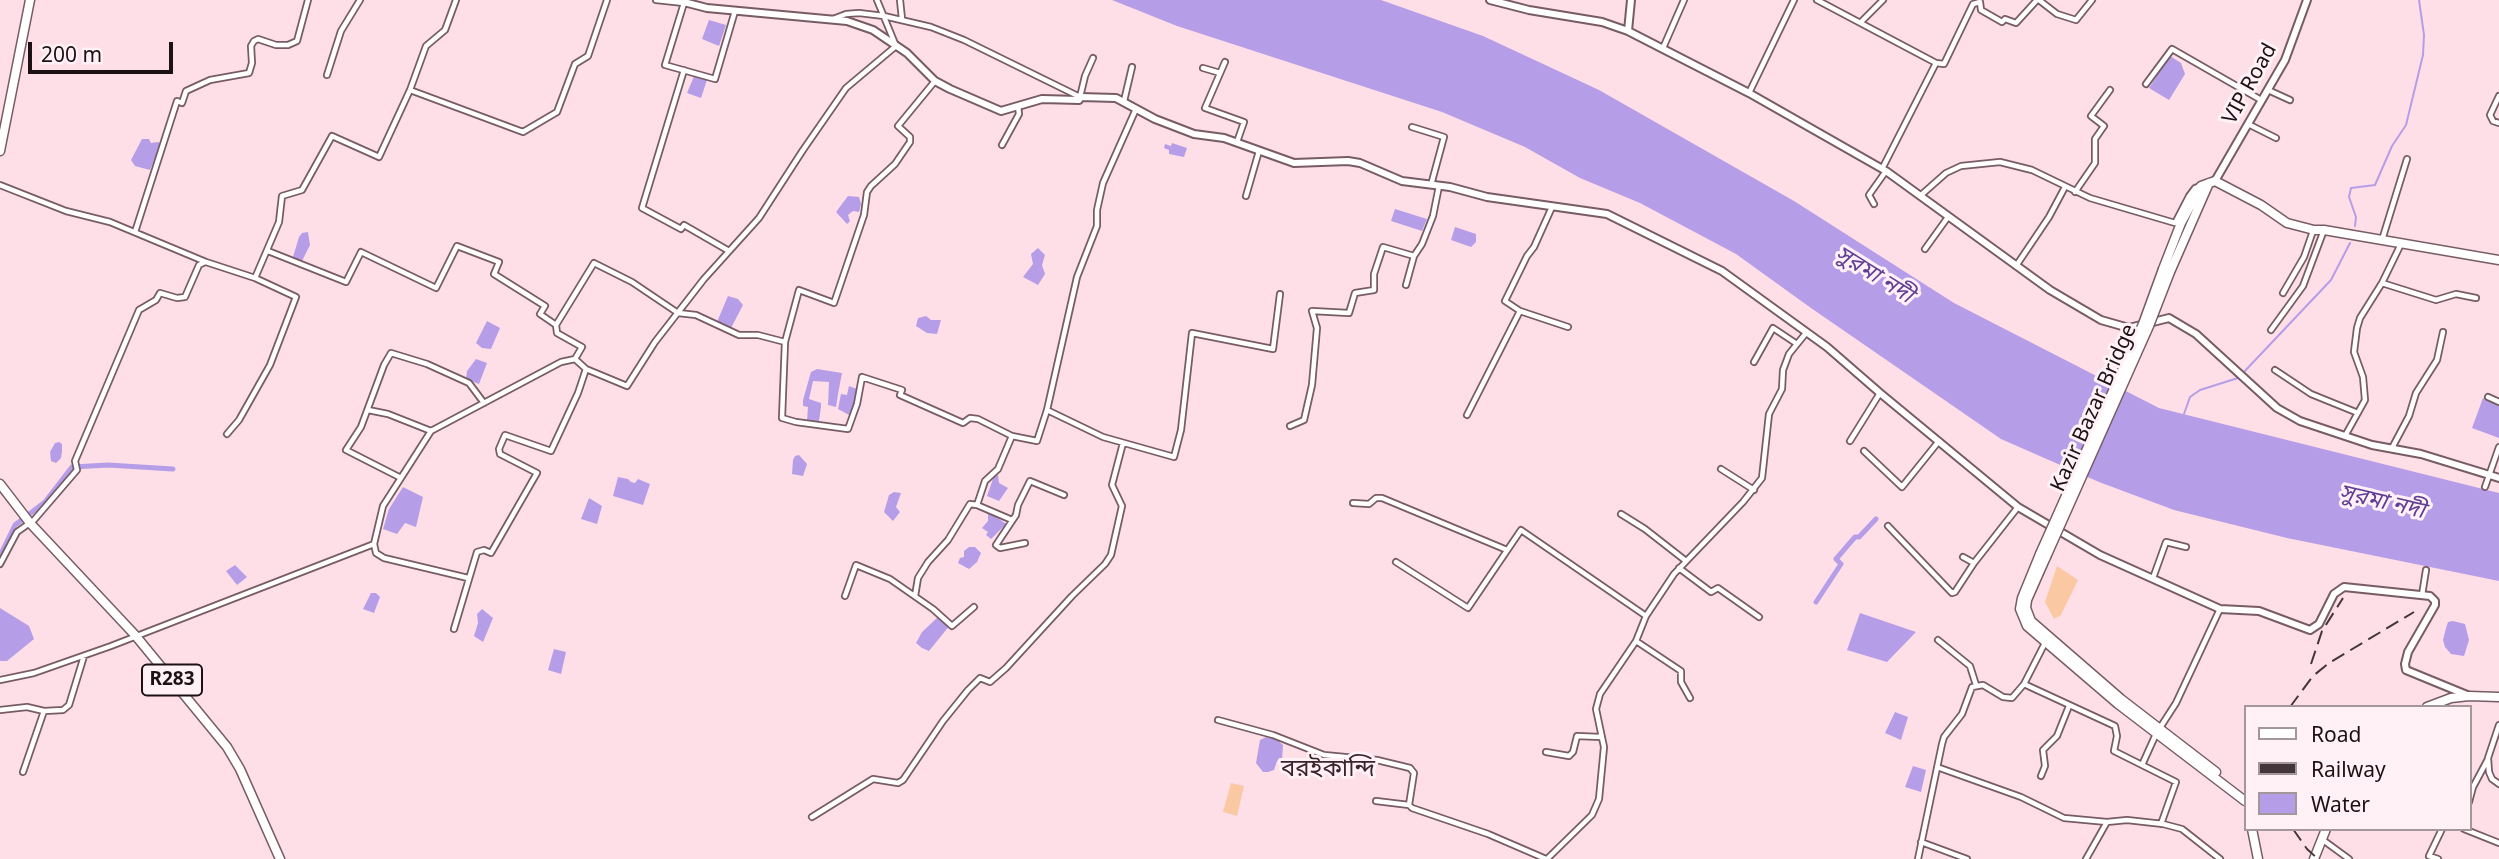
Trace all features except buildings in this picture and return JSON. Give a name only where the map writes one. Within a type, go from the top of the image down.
[{"type":"main road","points":[[0,151],[30,0]]},
{"type":"main road","points":[[2244,800],[2047,640],[2026,626],[2020,608],[2025,590],[2043,556],[2166,270],[2181,223],[2208,183],[2249,198],[2287,223],[2314,230],[2499,260]]},
{"type":"main road","name":"R283","points":[[0,484],[30,523],[135,635],[227,747],[240,769],[280,859]]},
{"type":"main road","points":[[2432,705],[2451,698],[2499,697]]},
{"type":"main road","points":[[2157,731],[2244,793]]},
{"type":"main road","points":[[2254,831],[2259,859]]},
{"type":"main road","points":[[2314,859],[2325,831]]},
{"type":"street","points":[[135,232],[177,101],[182,103],[186,91],[210,80],[250,73],[250,51],[254,41],[258,39],[276,45],[288,45],[297,41],[308,0]]},
{"type":"street","points":[[327,75],[341,31],[360,0]]},
{"type":"street","points":[[256,278],[279,222],[282,196],[302,190],[332,136],[379,158],[410,90],[426,46],[445,30],[456,0]]},
{"type":"street","points":[[410,90],[523,132],[558,112],[575,64],[588,56],[607,0]]},
{"type":"street","points":[[656,0],[735,11],[847,21],[873,30],[906,52],[935,81],[1001,111],[1042,99],[1079,100],[1093,58]]},
{"type":"street","points":[[676,0],[684,3]]},
{"type":"street","points":[[877,0],[895,46]]},
{"type":"street","points":[[900,0],[902,19]]},
{"type":"street","points":[[1490,0],[1602,22],[1663,48],[1749,93],[1884,170],[2050,290],[2101,320],[2129,328],[2164,317],[2177,321],[2196,334],[2277,408],[2300,421],[2344,436],[2421,454],[2499,478]]},
{"type":"street","points":[[1628,31],[1631,0]]},
{"type":"street","points":[[1663,48],[1684,0]]},
{"type":"street","points":[[1749,93],[1794,0]]},
{"type":"street","points":[[1817,0],[1936,63],[1944,64],[1973,4],[1980,2],[1981,10],[2002,22],[2005,19],[2017,23],[2038,0],[2057,14],[2076,20],[2092,0]]},
{"type":"street","points":[[1861,22],[1883,0]]},
{"type":"street","name":"VIP Road","points":[[2208,183],[2248,124],[2289,50],[2307,0]]},
{"type":"street","points":[[684,3],[665,65],[715,79],[735,11]]},
{"type":"street","points":[[833,19],[859,13],[902,19],[931,27],[964,40],[1080,97],[1116,98],[1155,119],[1194,134],[1237,142],[1301,164],[1339,160],[1360,163],[1402,181],[1487,197],[1607,214],[1721,271],[1827,347],[2018,507],[2100,555],[2220,609],[2259,611],[2310,630],[2319,624],[2334,594],[2344,587],[2430,596],[2435,605],[2408,652],[2406,670],[2469,696]]},
{"type":"street","points":[[575,359],[586,369],[627,386],[655,342],[759,218],[846,88],[895,46]]},
{"type":"street","points":[[2146,84],[2172,49],[2261,100]]},
{"type":"street","points":[[1225,62],[1205,108],[1244,122],[1237,142]]},
{"type":"street","points":[[1874,204],[1869,195],[1936,63]]},
{"type":"street","points":[[1124,101],[1132,67]]},
{"type":"street","points":[[1203,68],[1220,73]]},
{"type":"street","points":[[684,70],[642,208],[681,229],[684,225],[729,251]]},
{"type":"street","points":[[935,81],[898,126],[910,137],[909,142],[895,164],[867,192],[864,215],[834,303],[799,290],[785,342],[782,418],[848,429],[857,404],[862,377],[902,390],[900,395],[952,419],[963,423],[970,418],[978,419],[1012,436],[1037,441],[1047,410],[1077,277],[1097,226],[1103,183],[1136,110]]},
{"type":"street","points":[[2076,192],[2095,163],[2095,139],[2104,126],[2091,116],[2110,90]]},
{"type":"street","points":[[2267,90],[2290,100]]},
{"type":"street","points":[[2499,96],[2490,116],[2493,121],[2499,123]]},
{"type":"street","points":[[1002,145],[1019,114],[1018,106]]},
{"type":"street","points":[[2248,124],[2276,138]]},
{"type":"street","points":[[1406,285],[1415,256],[1433,216],[1435,186],[1444,137],[1412,127]]},
{"type":"street","points":[[1246,196],[1259,151]]},
{"type":"street","points":[[2382,240],[2407,159]]},
{"type":"street","points":[[1920,196],[1947,173],[1961,166],[2000,162],[2032,170],[2076,192],[2175,223],[2195,188],[2208,183]]},
{"type":"street","points":[[0,185],[47,204],[135,232],[296,296],[270,365],[239,420],[227,434]]},
{"type":"street","points":[[2016,266],[2049,217],[2065,187]]},
{"type":"street","points":[[1552,207],[1505,301],[1520,311],[1567,327]]},
{"type":"street","points":[[1925,249],[1948,218]]},
{"type":"street","points":[[2283,293],[2304,257],[2314,230]]},
{"type":"street","points":[[2271,330],[2303,286],[2324,230]]},
{"type":"street","points":[[2344,436],[2363,407],[2366,392],[2354,352],[2360,318],[2402,243]]},
{"type":"street","points":[[268,251],[346,282],[361,252],[436,288],[457,246],[499,262],[494,274],[545,306],[540,314],[556,325]]},
{"type":"street","points":[[1290,426],[1304,421],[1312,385],[1317,328],[1312,311],[1349,313],[1355,293],[1374,290],[1374,274],[1383,247],[1415,256]]},
{"type":"street","points":[[0,564],[17,532],[30,523],[77,470],[75,461],[139,310],[156,300],[160,293],[184,298],[199,265],[205,262]]},
{"type":"street","points":[[468,579],[384,558],[376,553],[374,544],[383,506],[431,431],[561,362],[575,359],[582,347],[557,333],[556,325],[594,262],[632,282],[678,313],[696,315],[739,335],[758,335],[785,342]]},
{"type":"street","points":[[2382,283],[2436,300],[2456,294],[2476,298]]},
{"type":"street","points":[[1047,410],[1103,437],[1174,457],[1181,430],[1192,333],[1273,349],[1280,294]]},
{"type":"street","points":[[1467,415],[1520,311]]},
{"type":"street","points":[[1754,362],[1773,328],[1797,344]]},
{"type":"street","points":[[2392,449],[2409,416],[2416,393],[2437,360],[2444,332]]},
{"type":"street","points":[[1376,801],[1409,805],[1546,859],[1592,814],[1599,799],[1603,764],[1604,747],[1596,709],[1600,694],[1636,641],[1646,616],[1679,568],[1754,490],[1762,478],[1769,414],[1782,390],[1783,370],[1806,333]]},
{"type":"street","points":[[401,478],[346,450],[369,410],[391,353],[427,364],[469,383],[484,403]]},
{"type":"street","points":[[454,629],[477,552],[491,553],[537,472],[500,454],[499,449],[505,435],[551,451],[586,369]]},
{"type":"street","points":[[2275,370],[2311,394],[2358,413]]},
{"type":"street","points":[[1850,441],[1880,393]]},
{"type":"street","points":[[2487,397],[2499,402]]},
{"type":"street","points":[[369,410],[388,414],[431,431]]},
{"type":"street","points":[[977,505],[985,481],[998,469],[1012,436]]},
{"type":"street","points":[[1864,451],[1902,487],[1939,440]]},
{"type":"street","points":[[812,817],[873,779],[898,783],[903,780],[943,721],[968,690],[980,678],[990,682],[1006,668],[1105,564],[1111,555],[1122,506],[1112,485],[1123,443]]},
{"type":"street","points":[[2485,486],[2499,447]]},
{"type":"street","points":[[1721,469],[1754,490]]},
{"type":"street","points":[[1025,543],[1000,548],[996,545],[1012,520],[1030,481],[1064,495]]},
{"type":"street","points":[[1353,503],[1369,504],[1376,498],[1382,498],[1507,550]]},
{"type":"street","points":[[915,596],[918,578],[948,540],[970,505],[977,505],[1012,520]]},
{"type":"street","points":[[1888,526],[1952,593],[1955,593],[1974,563],[2018,507]]},
{"type":"street","points":[[1621,514],[1645,528],[1686,561]]},
{"type":"street","points":[[1396,562],[1468,608],[1519,531],[1524,531],[1646,616]]},
{"type":"street","points":[[2153,578],[2166,542],[2186,547]]},
{"type":"street","points":[[0,680],[34,673],[84,656],[374,544]]},
{"type":"street","points":[[1963,558],[1974,563]]},
{"type":"street","points":[[845,596],[856,565],[890,579],[953,626],[974,607]]},
{"type":"street","points":[[1679,568],[1711,592],[1718,588],[1759,617]]},
{"type":"street","points":[[2422,595],[2426,570]]},
{"type":"street","points":[[2141,765],[2157,731],[2176,703],[2220,609]]},
{"type":"street","points":[[1938,640],[1970,666],[1976,685]]},
{"type":"street","points":[[1918,859],[1944,737],[1962,714],[1972,687],[1983,685],[2003,697],[2011,698],[2024,684],[2047,640]]},
{"type":"street","points":[[1636,641],[1682,673],[1681,682],[1690,698]]},
{"type":"street","points":[[0,710],[27,707],[44,711],[63,710],[69,705],[84,656]]},
{"type":"street","points":[[2024,684],[2115,726],[2117,736],[2114,751],[2176,782],[2161,824]]},
{"type":"street","points":[[2041,776],[2045,766],[2043,750],[2057,736],[2069,706]]},
{"type":"street","points":[[23,772],[44,711]]},
{"type":"street","points":[[1217,720],[1273,735],[1324,755],[1377,760],[1410,768],[1414,773],[1409,805]]},
{"type":"street","points":[[2471,795],[2499,725]]},
{"type":"street","points":[[1546,752],[1569,755],[1573,752],[1577,736],[1601,737]]},
{"type":"street","points":[[2488,758],[2492,779],[2499,783]]},
{"type":"street","points":[[1937,767],[2021,797],[2064,818],[2107,822],[2127,820],[2161,824],[2182,830],[2220,859]]},
{"type":"street","points":[[2086,859],[2107,822]]},
{"type":"street","points":[[2438,859],[2429,856],[2441,831]]},
{"type":"street","points":[[2469,831],[2499,843]]},
{"type":"street","points":[[2322,839],[2349,859]]},
{"type":"street","points":[[1922,842],[1967,859]]},
{"type":"shaded area","points":[[2057,566],[2078,580],[2061,615],[2054,619],[2045,602]]},
{"type":"shaded area","points":[[1231,783],[1244,786],[1237,816],[1223,812]]},
{"type":"water","name":"সুরমা নদী","points":[[1112,0],[1381,0],[1483,36],[1599,90],[1794,201],[1954,303],[2159,408],[2499,493],[2499,581],[2287,538],[2174,510],[2099,482],[2001,439],[1736,254],[1640,203],[1580,178],[1525,147],[1442,112],[1177,26]]},
{"type":"water","points":[[709,20],[726,25],[719,46],[702,39]]},
{"type":"water","points":[[2170,56],[2181,63],[2185,74],[2169,100],[2149,88]]},
{"type":"water","points":[[695,74],[708,77],[701,98],[687,93]]},
{"type":"water","points":[[142,139],[161,144],[150,170],[135,166],[131,160]]},
{"type":"water","points":[[1172,143],[1187,148],[1184,157],[1169,154],[1169,150],[1164,148],[1165,144],[1171,146]]},
{"type":"water","points":[[848,196],[859,197],[861,204],[859,212],[853,211],[848,215],[850,221],[847,224],[836,212]]},
{"type":"water","points":[[1395,209],[1427,219],[1422,231],[1391,221]]},
{"type":"water","points":[[1455,227],[1476,234],[1476,242],[1471,247],[1451,240]]},
{"type":"water","points":[[308,232],[310,245],[302,261],[293,257],[299,237]]},
{"type":"water","points":[[1038,248],[1045,255],[1042,265],[1045,274],[1038,285],[1023,277],[1033,264],[1031,254]]},
{"type":"water","points":[[728,296],[738,299],[743,305],[731,328],[717,322]]},
{"type":"water","points":[[926,316],[931,320],[941,320],[937,334],[927,333],[916,326],[918,318]]},
{"type":"water","points":[[487,321],[500,328],[491,349],[482,348],[476,343]]},
{"type":"water","points":[[476,359],[487,363],[479,384],[466,379],[467,371]]},
{"type":"water","points":[[817,369],[842,373],[836,407],[828,405],[829,382],[813,381],[809,399],[821,403],[819,421],[807,421],[808,407],[803,406],[803,400],[811,372]]},
{"type":"water","points":[[849,386],[857,389],[851,416],[838,409],[841,394],[847,395]]},
{"type":"water","points":[[2483,398],[2499,404],[2499,438],[2472,428]]},
{"type":"water","points":[[55,443],[62,444],[61,458],[56,463],[51,461],[50,452]]},
{"type":"water","points":[[799,455],[807,464],[803,476],[792,474],[793,460]]},
{"type":"water","points":[[998,475],[999,483],[1008,488],[999,501],[987,496],[994,476]]},
{"type":"water","points":[[618,477],[635,483],[638,479],[650,484],[643,505],[613,496]]},
{"type":"water","points":[[403,487],[423,497],[416,527],[405,523],[397,534],[383,529],[389,509]]},
{"type":"water","points":[[894,492],[901,493],[896,507],[900,512],[893,521],[884,512],[889,495]]},
{"type":"water","points":[[589,498],[602,506],[597,524],[581,519]]},
{"type":"water","points":[[991,513],[1006,524],[991,539],[986,535],[988,532],[982,528]]},
{"type":"water","points":[[969,547],[975,547],[981,553],[977,562],[969,569],[958,563]]},
{"type":"water","points":[[235,565],[247,577],[237,585],[226,571]]},
{"type":"water","points":[[371,593],[380,597],[374,613],[363,609]]},
{"type":"water","points":[[0,608],[29,626],[34,639],[7,661],[0,661]]},
{"type":"water","points":[[482,609],[493,618],[483,642],[474,636],[478,623],[477,614]]},
{"type":"water","points":[[1860,613],[1916,632],[1887,662],[1847,650]]},
{"type":"water","points":[[938,617],[950,625],[929,651],[916,643],[922,632]]},
{"type":"water","points":[[2448,622],[2465,624],[2469,640],[2464,656],[2451,654],[2445,647],[2443,640],[2446,628]]},
{"type":"water","points":[[554,649],[566,652],[561,674],[548,670]]},
{"type":"water","points":[[1895,712],[1908,717],[1901,740],[1885,733]]},
{"type":"water","points":[[1266,737],[1275,738],[1283,745],[1282,760],[1277,761],[1274,770],[1263,772],[1256,763],[1260,740]]},
{"type":"water","points":[[1913,766],[1926,770],[1921,792],[1905,787]]},
{"type":"waterway","points":[[2355,226],[2356,217],[2349,197],[2351,188],[2375,185],[2392,146],[2406,125],[2423,55],[2424,35],[2419,0]]},
{"type":"waterway","points":[[2242,374],[2331,280],[2350,243]]},
{"type":"waterway","points":[[2184,414],[2190,397],[2200,390],[2238,378]]},
{"type":"waterway","points":[[0,556],[15,525],[45,502],[72,467],[108,465],[173,469]]},
{"type":"waterway","points":[[1816,602],[1841,564],[1836,559],[1855,537],[1859,537],[1876,519]]},
{"type":"railway","points":[[2311,664],[2322,631],[2343,598]]},
{"type":"railway","points":[[2291,705],[2313,676],[2329,663],[2414,612]]},
{"type":"railway","points":[[2294,831],[2318,859]]},
{"type":"district","name":"বরইকান্দি","points":[[1328,769]]}]
